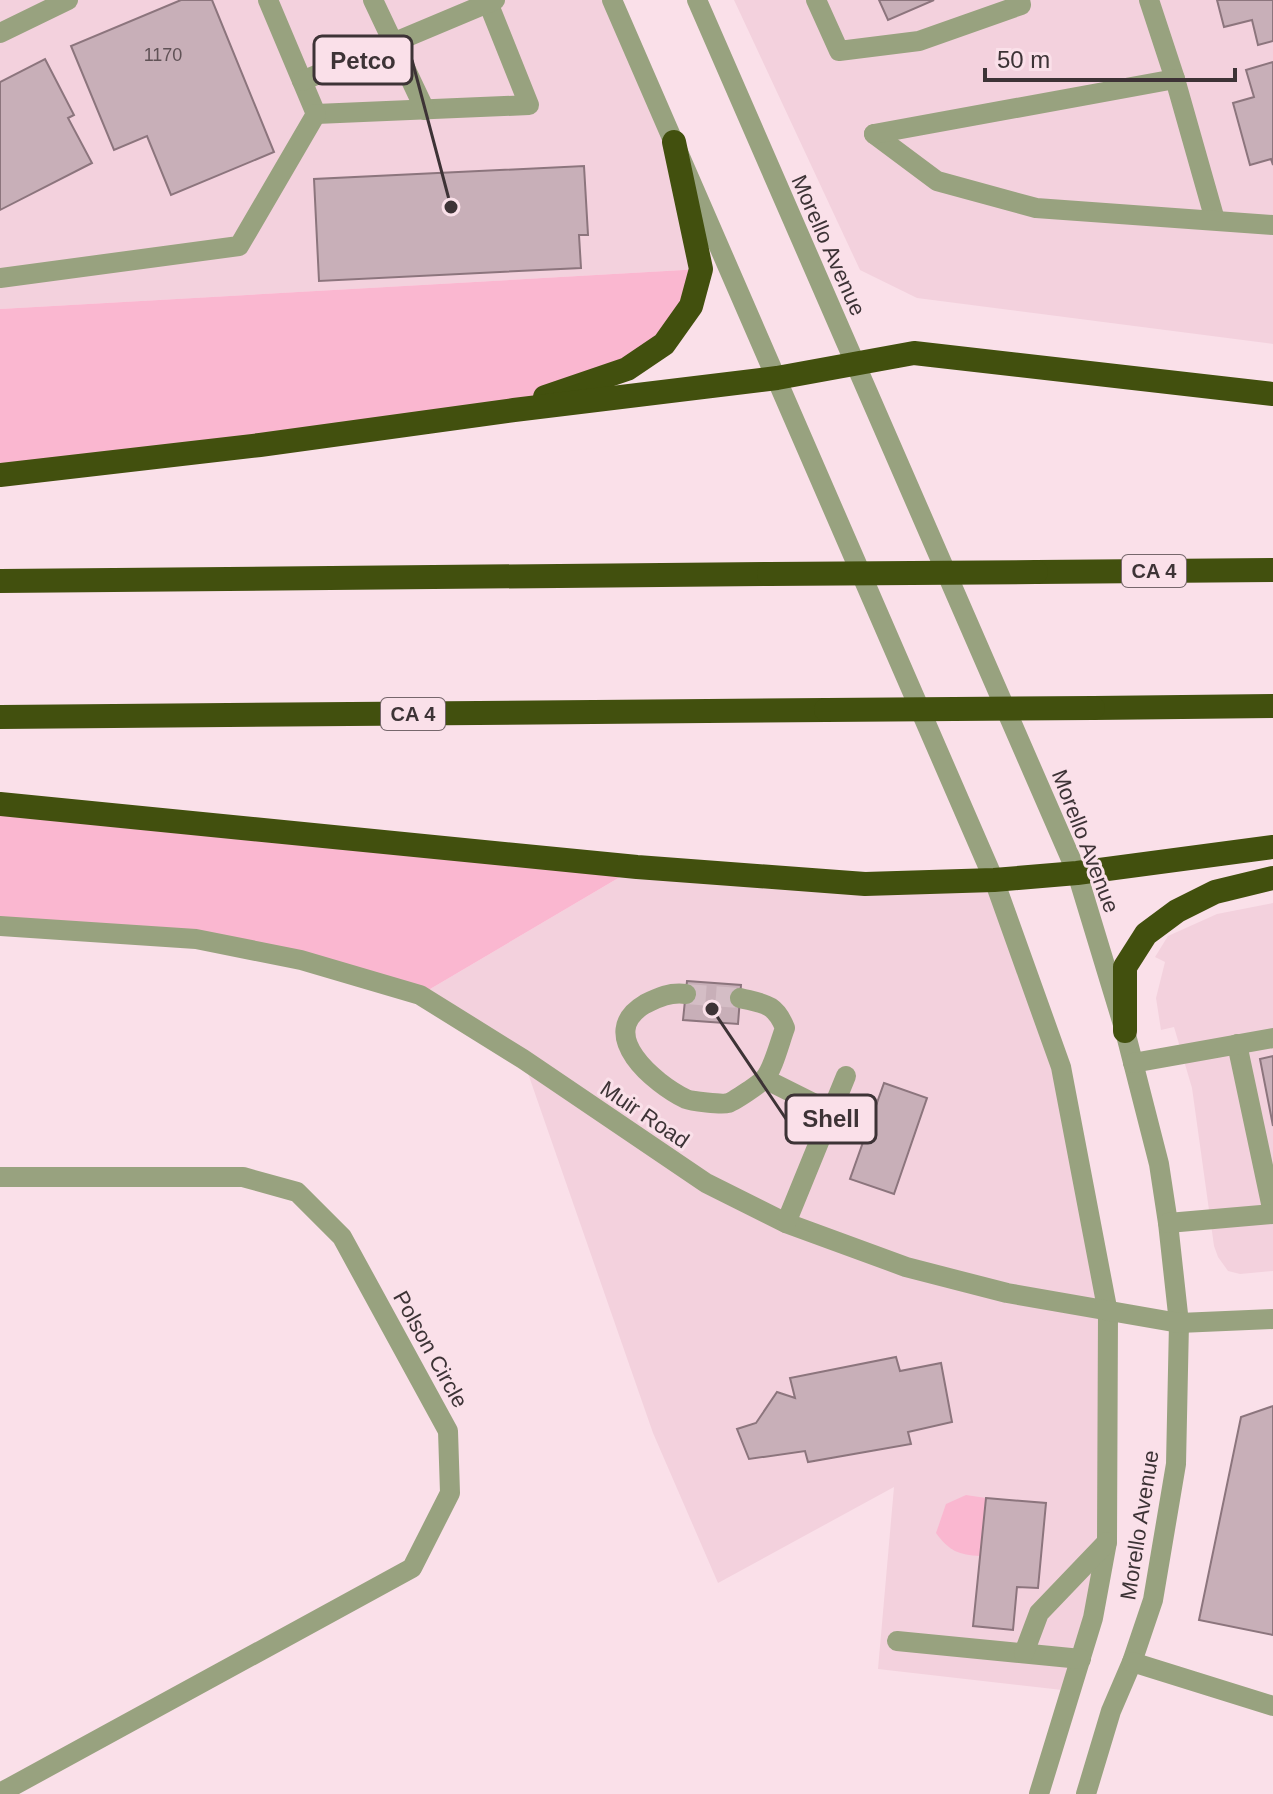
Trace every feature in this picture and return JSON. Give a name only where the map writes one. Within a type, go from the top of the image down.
[{"type":"highway","points":[[514,410],[586,381],[627,369],[664,344],[691,306],[701,269],[674,142]]},
{"type":"highway","points":[[0,475],[260,445],[777,378],[914,353],[1273,394]]},
{"type":"highway","name":"CA 4","points":[[0,581],[1273,570]]},
{"type":"highway","name":"CA 4","points":[[0,717],[1273,706]]},
{"type":"highway","points":[[0,804],[637,867],[865,884],[994,880],[1077,873],[1273,847]]},
{"type":"highway","points":[[1125,1031],[1125,967],[1146,934],[1177,911],[1215,892],[1273,878]]},
{"type":"street","points":[[0,33],[68,0]]},
{"type":"street","points":[[268,0],[316,114]]},
{"type":"street","points":[[373,0],[425,110]]},
{"type":"street","name":"Morello Avenue","points":[[612,0],[994,880],[1061,1067],[1108,1313],[1107,1542],[1093,1618],[1039,1794]]},
{"type":"street","name":"Morello Avenue","points":[[697,0],[1077,873],[1125,1031],[1159,1164],[1179,1323],[1176,1464],[1153,1600],[1111,1711],[1086,1794]]},
{"type":"street","points":[[816,0],[839,51],[919,41],[1021,5],[1020,0]]},
{"type":"street","points":[[1149,0],[1215,220]]},
{"type":"street","points":[[302,81],[490,1],[529,105],[316,114]]},
{"type":"street","points":[[1175,79],[874,134],[937,181],[1036,208],[1273,225]]},
{"type":"street","points":[[0,278],[239,246],[316,114]]},
{"type":"street","name":"Muir Road","points":[[0,926],[196,939],[301,960],[420,995],[523,1059],[706,1183],[786,1223],[906,1267],[1007,1293],[1108,1313],[1179,1323],[1273,1319]]},
{"type":"street","points":[[686,994],[673,992],[639,1008],[628,1022],[626,1043],[637,1064],[687,1100],[728,1103],[765,1079],[785,1028],[779,1013],[767,1004],[740,998]]},
{"type":"street","points":[[1133,1063],[1273,1038]]},
{"type":"street","points":[[1168,1223],[1273,1213],[1237,1044]]},
{"type":"street","points":[[786,1223],[846,1076]]},
{"type":"street","points":[[765,1079],[831,1112]]},
{"type":"street","name":"Polson Circle","points":[[0,1177],[243,1177],[297,1192],[342,1237],[448,1431],[450,1493],[412,1568],[0,1793]]},
{"type":"street","points":[[1024,1653],[1039,1613],[1107,1542]]},
{"type":"street","points":[[897,1641],[1081,1659]]},
{"type":"street","points":[[1132,1662],[1273,1706]]},
{"type":"shaded area","points":[[0,0],[612,0],[674,142],[701,269],[0,309]]},
{"type":"shaded area","points":[[734,0],[1273,0],[1273,344],[917,298],[860,270]]},
{"type":"shaded area","points":[[701,269],[664,344],[514,410],[0,475],[0,309]]},
{"type":"shaded area","points":[[0,804],[637,867],[420,995],[301,960],[0,926]]},
{"type":"shaded area","points":[[637,867],[994,880],[1061,1067],[1108,1313],[1107,1542],[1071,1691],[878,1669],[894,1487],[718,1583],[653,1433],[523,1059],[420,995]]},
{"type":"shaded area","points":[[1273,903],[1273,1271],[1240,1274],[1228,1271],[1214,1246],[1192,1088],[1174,1027],[1161,1030],[1156,998],[1165,962],[1155,957],[1168,936],[1217,914]]},
{"type":"shaded area","points":[[966,1495],[986,1498],[980,1556],[955,1551],[936,1533],[946,1504]]},
{"type":"building","points":[[181,0],[212,0],[274,152],[171,195],[147,136],[114,150],[71,46]]},
{"type":"building","points":[[879,0],[934,0],[888,20]]},
{"type":"building","points":[[1217,0],[1273,0],[1273,41],[1258,45],[1252,20],[1224,27]]},
{"type":"building","points":[[45,59],[74,115],[68,118],[92,163],[0,210],[0,82]]},
{"type":"building","points":[[1273,62],[1273,165],[1271,159],[1250,165],[1233,103],[1254,97],[1246,70]]},
{"type":"building","points":[[584,166],[588,235],[579,235],[581,268],[319,281],[314,179]]},
{"type":"building","points":[[687,981],[741,985],[738,1024],[683,1020]]},
{"type":"building","points":[[1273,1056],[1273,1126],[1260,1059]]},
{"type":"building","points":[[884,1083],[927,1098],[894,1194],[850,1179]]},
{"type":"building","points":[[896,1357],[900,1371],[941,1363],[952,1422],[908,1432],[911,1444],[808,1462],[805,1451],[749,1459],[737,1429],[756,1423],[777,1392],[795,1398],[790,1378]]},
{"type":"building","points":[[1273,1406],[1273,1635],[1199,1620],[1241,1417]]},
{"type":"building","points":[[986,1498],[1046,1503],[1038,1588],[1017,1587],[1013,1630],[973,1626]]},
{"type":"tunnel","points":[[686,994],[740,998]]},
{"type":"place","name":"Petco","points":[[451,207]]},
{"type":"place","name":"Shell","points":[[712,1009]]}]
